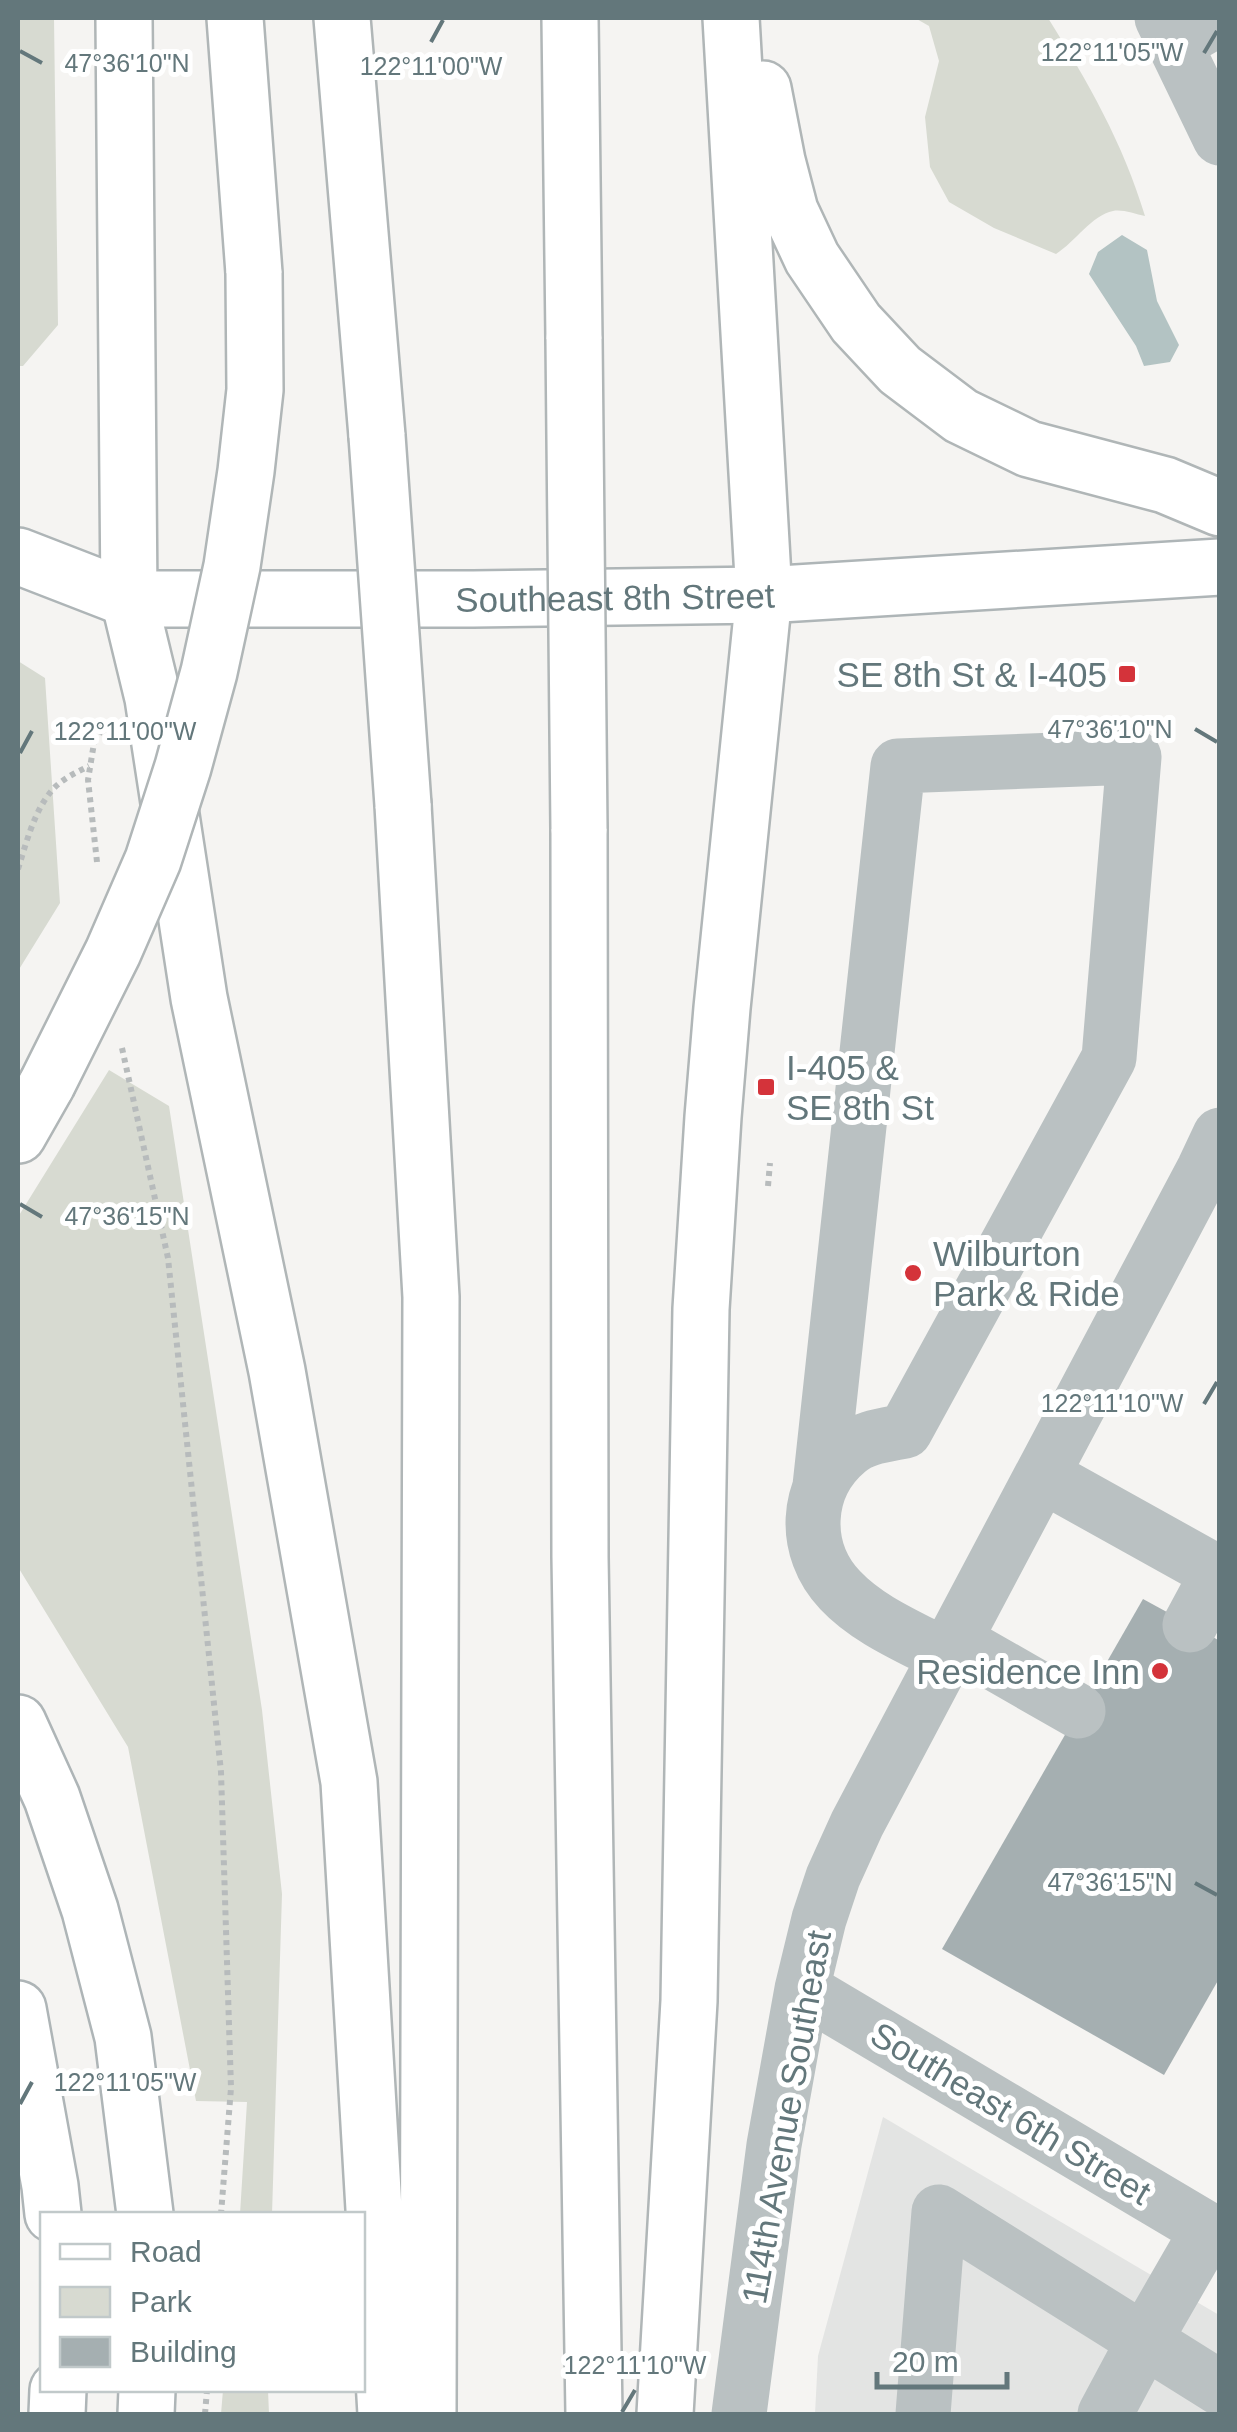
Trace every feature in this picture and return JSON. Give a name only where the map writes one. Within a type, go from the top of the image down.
[{"type":"main road","points":[[124,18],[129,598],[153,698],[199,998],[278,1371],[350,1782],[386,2414]]},
{"type":"main road","points":[[18,1136],[113,952],[152,860],[210,672],[232,566],[255,390],[254,273],[235,18]]},
{"type":"main road","points":[[342,18],[403,805],[431,1297],[428,2414]]},
{"type":"main road","points":[[570,18],[579,828],[580,1556],[594,2414]]},
{"type":"main road","points":[[665,2414],[689,2001],[702,1290],[712,1118],[764,595],[731,18]]},
{"type":"main road","points":[[750,18],[790,211],[812,258],[856,323],[900,370],[961,416],[1029,449],[1166,485],[1220,508]]},
{"type":"main road","name":"Southeast 8th Street","points":[[18,556],[129,598],[764,595],[1220,566]]},
{"type":"main road","points":[[18,1723],[52,1798],[90,1910],[123,2037],[145,2212]]},
{"type":"main road","points":[[18,2009],[53,2212]]},
{"type":"street","points":[[1186,26],[1220,138]]},
{"type":"street","points":[[820,1486],[846,1452],[870,1438],[905,1432],[1110,1058],[1134,757],[898,766],[820,1486],[812,1526],[820,1562],[840,1589],[867,1613],[950,1648],[1078,1711]]},
{"type":"street","name":"114th Avenue Southeast","points":[[740,2414],[774,2145],[802,1989],[833,1877],[856,1824],[1220,1136]]},
{"type":"street","points":[[1042,1475],[1219,1572],[1190,1625]]},
{"type":"street","name":"Southeast 6th Street","points":[[802,1989],[1214,2233]]},
{"type":"street","points":[[923,2414],[940,2212],[1220,2388]]},
{"type":"street","points":[[1105,2414],[1144,2340],[1214,2233]]},
{"type":"path","points":[[99,874],[88,780],[94,743],[111,714]]},
{"type":"path","points":[[18,868],[32,824],[50,792],[90,765]]},
{"type":"path","points":[[120,1041],[168,1258],[221,1772],[231,2088],[221,2212]]},
{"type":"path","points":[[768,1186],[770,1163]]},
{"type":"shaded area","points":[[1122,235],[1147,250],[1157,301],[1179,345],[1170,362],[1144,366],[1136,346],[1089,274],[1098,252]]},
{"type":"shaded area","points":[[883,2117],[1219,2315],[1219,2414],[815,2414],[818,2356]]},
{"type":"green space","points":[[18,18],[54,18],[58,325],[23,366],[18,366]]},
{"type":"green space","points":[[915,18],[1048,18],[1103,114],[1145,216],[1120,211],[1105,214],[1056,254],[994,228],[949,202],[930,167],[925,117],[939,61],[929,26]]},
{"type":"green space","points":[[18,661],[45,678],[60,903],[18,971]]},
{"type":"green space","points":[[109,1070],[169,1106],[262,1710],[282,1894],[272,2212],[240,2212],[247,2102],[196,2101],[128,1747],[18,1567],[18,1217]]},
{"type":"green space","points":[[223,2392],[268,2392],[269,2414],[221,2414]]},
{"type":"building","points":[[1143,1599],[1220,1641],[1220,1977],[1164,2075],[942,1949]]},
{"type":"place","name":"SE 8th St & I-405","points":[[1127,674]]},
{"type":"place","name":"I-405 & SE 8th St","points":[[766,1087]]},
{"type":"place","name":"Wilburton Park & Ride","points":[[913,1273]]},
{"type":"place","name":"Residence Inn","points":[[1160,1671]]}]
